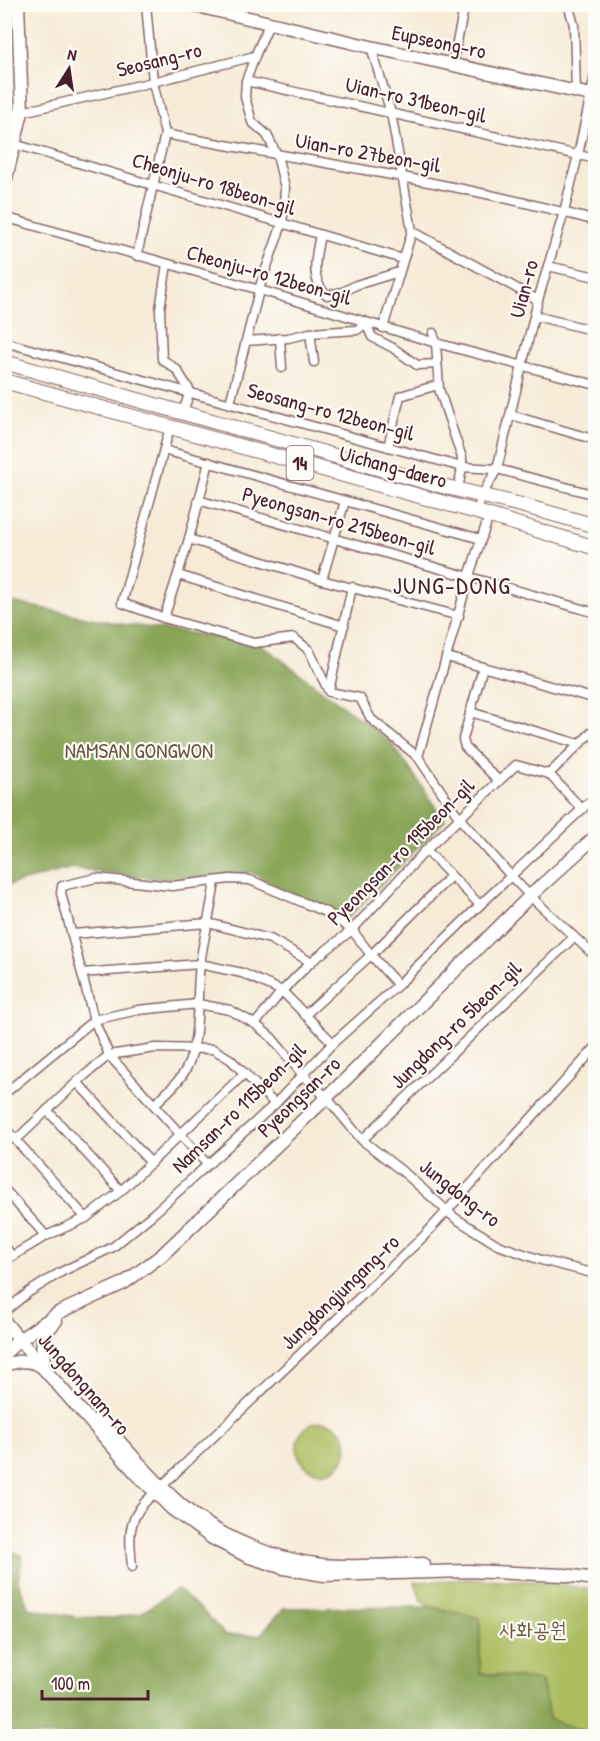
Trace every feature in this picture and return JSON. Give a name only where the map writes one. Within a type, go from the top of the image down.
[{"type":"main road","points":[[4,186],[22,112],[18,4]]},
{"type":"main road","name":"Eupseong-ro","points":[[194,5],[269,24],[593,96]]},
{"type":"main road","name":"Seosang-ro","points":[[4,121],[22,112]]},
{"type":"main road","name":"Uichang-daero","points":[[4,362],[458,490],[596,526]]},
{"type":"main road","name":"Uichang-daero","points":[[4,381],[483,514],[596,548]]},
{"type":"main road","name":"Pyeongsan-ro","points":[[4,1354],[19,1340],[60,1312],[124,1283],[162,1255],[327,1098],[530,896],[596,836]]},
{"type":"main road","points":[[4,1365],[20,1361],[43,1363],[42,1346],[45,1333],[69,1308]]},
{"type":"main road","name":"Jungdongnam-ro","points":[[4,1321],[19,1340],[159,1489],[190,1512],[230,1536],[285,1558],[325,1565],[464,1563],[562,1567],[596,1572]]},
{"type":"main road","name":"Jungdongnam-ro","points":[[159,1489],[171,1509],[228,1548],[264,1563],[300,1572],[341,1576],[467,1571],[565,1575],[596,1579]]},
{"type":"street","points":[[138,256],[165,134],[153,82],[146,4]]},
{"type":"street","points":[[452,65],[465,4]]},
{"type":"street","points":[[568,4],[574,25],[576,92]]},
{"type":"street","points":[[230,403],[260,290],[282,224],[285,188],[277,155],[267,135],[252,122],[245,97],[246,81],[269,24]]},
{"type":"street","points":[[371,47],[391,113],[412,231],[383,328]]},
{"type":"street","name":"Seosang-ro","points":[[22,112],[255,56]]},
{"type":"street","name":"Uian-ro","points":[[418,758],[481,539],[482,495],[497,470],[538,300],[564,212],[593,96],[596,71]]},
{"type":"street","name":"Uian-ro 31beon-gil","points":[[246,81],[596,159]]},
{"type":"street","name":"Uian-ro 27beon-gil","points":[[165,134],[403,176],[596,221]]},
{"type":"street","name":"Cheonju-ro 18beon-gil","points":[[14,144],[403,259]]},
{"type":"street","name":"Cheonju-ro 12beon-gil","points":[[4,217],[260,290],[383,328],[596,385]]},
{"type":"street","points":[[412,231],[538,300]]},
{"type":"street","points":[[320,235],[314,265],[322,291],[327,296],[399,272]]},
{"type":"street","points":[[168,264],[160,309],[162,359],[177,370],[190,392],[183,412]]},
{"type":"street","points":[[548,266],[596,277]]},
{"type":"street","points":[[535,316],[596,332]]},
{"type":"street","points":[[246,341],[357,330],[366,322],[372,337],[417,365],[437,364]]},
{"type":"street","points":[[310,333],[314,362]]},
{"type":"street","name":"Seosang-ro 12beon-gil","points":[[433,333],[436,343],[438,385],[462,458],[458,490]]},
{"type":"street","points":[[280,338],[282,368]]},
{"type":"street","name":"Seosang-ro 12beon-gil","points":[[4,342],[462,467],[497,470],[596,495]]},
{"type":"street","points":[[388,447],[400,396],[438,385]]},
{"type":"street","points":[[511,415],[596,440]]},
{"type":"street","points":[[170,427],[122,603],[164,618],[254,643],[294,638],[309,650],[329,692]]},
{"type":"street","points":[[164,450],[481,539]]},
{"type":"street","points":[[164,618],[189,539],[209,462]]},
{"type":"street","name":"Pyeongsan-ro 215beon-gil","points":[[198,500],[596,613]]},
{"type":"street","points":[[322,580],[345,501]]},
{"type":"street","points":[[189,539],[322,580],[352,586],[459,616]]},
{"type":"street","points":[[178,575],[344,626]]},
{"type":"street","points":[[329,692],[352,586]]},
{"type":"street","points":[[447,657],[596,699]]},
{"type":"street","points":[[483,668],[464,734],[465,747],[499,781]]},
{"type":"street","points":[[329,692],[360,699],[371,719],[418,758],[460,819],[511,876],[596,957]]},
{"type":"street","points":[[470,712],[579,744]]},
{"type":"street","points":[[582,809],[549,774],[596,728]]},
{"type":"street","name":"Pyeongsan-ro 195beon-gil","points":[[255,1024],[282,991],[311,962],[352,930],[426,850],[516,765],[549,774]]},
{"type":"street","name":"Namsan-ro 115beon-gil","points":[[4,1312],[53,1277],[113,1247],[153,1214],[274,1104],[333,1043],[398,985],[596,796]]},
{"type":"street","points":[[426,850],[480,905]]},
{"type":"street","points":[[305,1015],[451,876]]},
{"type":"street","points":[[207,1164],[109,1055],[94,1020],[61,893],[62,886],[96,878],[172,886],[230,879],[250,880],[328,913],[352,930],[370,955],[398,985]]},
{"type":"street","points":[[154,1104],[173,1086],[186,1069],[193,1048],[200,964],[215,882]]},
{"type":"street","points":[[73,933],[208,923],[270,939],[311,962]]},
{"type":"street","name":"Jungdong-ro 5beon-gil","points":[[362,1140],[574,937]]},
{"type":"street","points":[[82,973],[200,964],[242,973],[282,991],[333,1043]]},
{"type":"street","name":"Jungdong-ro","points":[[94,1020],[138,1010],[198,1005],[230,1011],[255,1024],[271,1037],[362,1140],[407,1175],[446,1210],[479,1234],[498,1245],[541,1260],[596,1274]]},
{"type":"street","points":[[4,1094],[94,1020]]},
{"type":"street","name":"Jungdongjungang-ro","points":[[132,1567],[130,1534],[132,1522],[139,1509],[424,1236],[596,1047]]},
{"type":"street","points":[[16,1140],[109,1055],[155,1048],[213,1049],[230,1059],[274,1104]]},
{"type":"street","points":[[4,1247],[8,1258],[46,1236],[86,1218],[122,1191],[245,1073]]},
{"type":"street","points":[[77,1082],[151,1163]]},
{"type":"street","points":[[47,1110],[122,1191]]},
{"type":"street","points":[[4,1127],[86,1218]]},
{"type":"street","points":[[4,1189],[46,1236]]},
{"type":"green space","name":"NAMSAN GONGWON","points":[[5,601],[121,624],[258,642],[391,742],[445,820],[343,923],[251,872],[173,881],[72,868],[5,886]]},
{"type":"green space","points":[[322,1422],[340,1429],[347,1447],[340,1465],[322,1472],[304,1465],[297,1447],[304,1429]]},
{"type":"green space","points":[[4,1548],[23,1556],[18,1581],[29,1608],[75,1617],[113,1618],[141,1613],[177,1589],[202,1610],[225,1635],[260,1635],[284,1608],[431,1607],[480,1618],[480,1673],[542,1681],[549,1719],[595,1736],[5,1736]]},
{"type":"green space","name":"사화공원","points":[[468,1579],[537,1581],[595,1590],[595,1736],[549,1719],[542,1681],[480,1673],[480,1618],[431,1607],[421,1600],[415,1582]]},
{"type":"district","name":"JUNG-DONG","points":[[452,586]]}]
